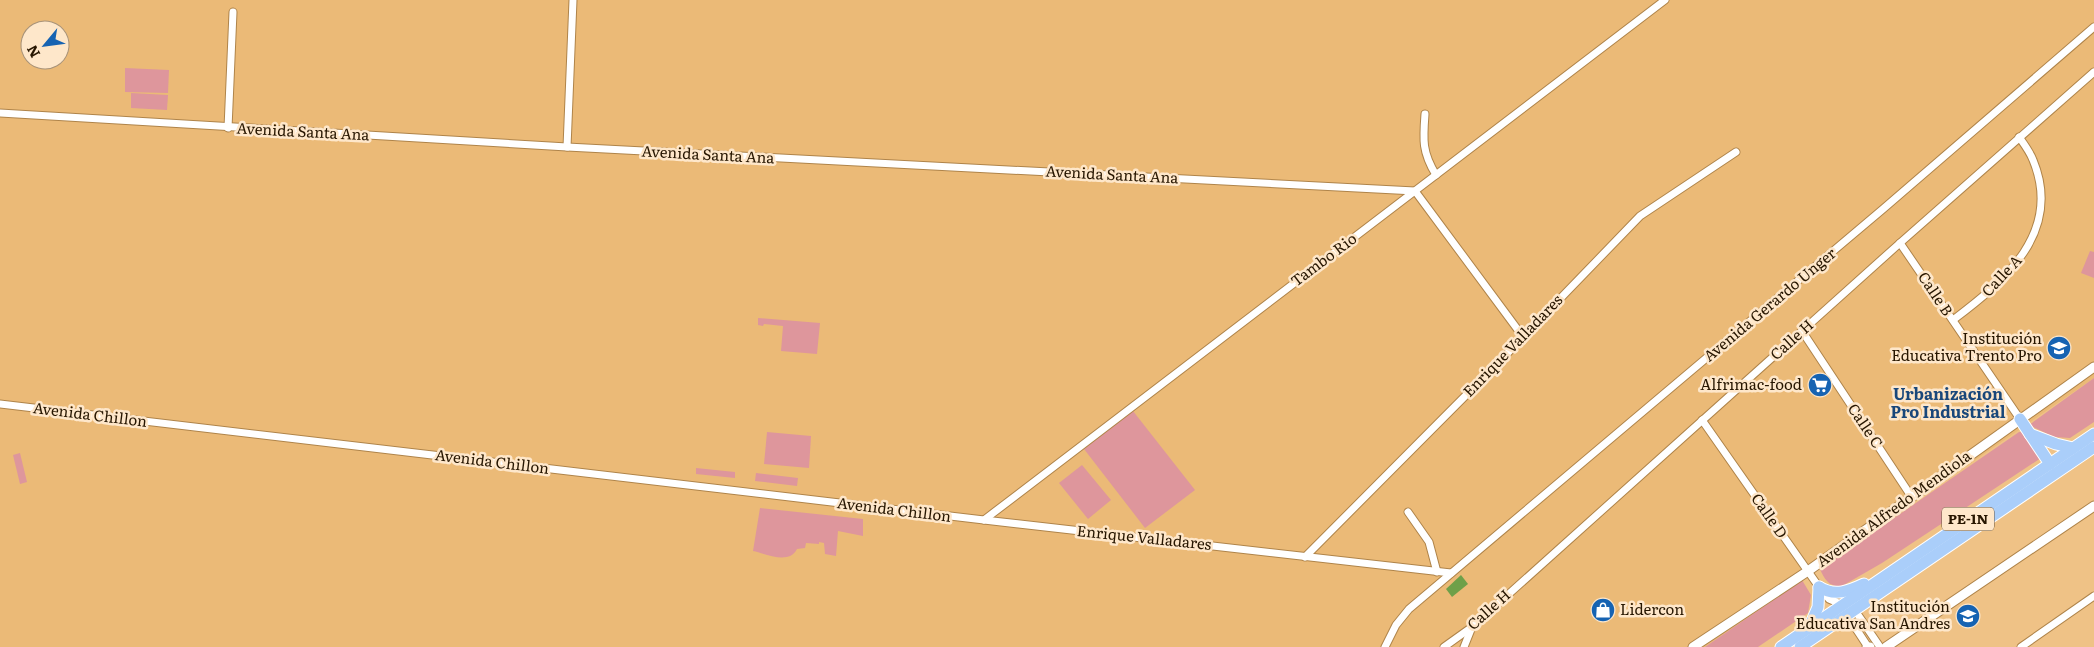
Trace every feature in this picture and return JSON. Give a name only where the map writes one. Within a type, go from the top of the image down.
[{"type":"highway","points":[[2020,419],[2050,464]]},
{"type":"highway","points":[[2030,434],[2056,444],[2074,448]]},
{"type":"highway","name":"PE-1N","points":[[1781,647],[1808,628],[1848,610],[1882,578],[2094,434]]},
{"type":"highway","name":"PE-1N","points":[[1800,647],[1848,610],[2094,447]]},
{"type":"highway","points":[[1808,628],[1818,607],[1819,587],[1829,592],[1838,593],[1882,578]]},
{"type":"street","points":[[567,147],[573,0]]},
{"type":"street","name":"Tambo Rio","points":[[984,520],[1665,0]]},
{"type":"street","points":[[228,128],[233,12]]},
{"type":"street","name":"Avenida Gerardo Unger","points":[[1385,647],[1396,625],[1409,609],[1884,209],[2094,27]]},
{"type":"street","name":"Calle H","points":[[1444,647],[1472,626],[2094,72]]},
{"type":"street","name":"Avenida Santa Ana","points":[[0,113],[567,147],[1415,191]]},
{"type":"street","points":[[1425,114],[1422,143],[1428,161],[1436,175]]},
{"type":"street","name":"Calle A","points":[[1953,320],[2002,280],[2024,254],[2034,232],[2040,207],[2040,181],[2033,158],[2019,137]]},
{"type":"street","name":"Enrique Valladares","points":[[1305,557],[1498,363],[1640,216],[1736,152]]},
{"type":"street","points":[[1415,191],[1518,330]]},
{"type":"street","name":"Calle B","points":[[1900,243],[2020,419]]},
{"type":"street","name":"Calle C","points":[[1802,331],[1911,496]]},
{"type":"street","name":"Avenida Alfredo Mendiola","points":[[1693,647],[1808,571],[1911,496],[2094,368]]},
{"type":"street","name":"Avenida Chillon","points":[[0,404],[984,520]]},
{"type":"street","name":"Calle D","points":[[1702,420],[1819,587],[1829,599],[1848,610]]},
{"type":"street","points":[[1886,647],[2094,506]]},
{"type":"street","points":[[1408,512],[1429,542],[1437,572]]},
{"type":"street","name":"Enrique Valladares","points":[[984,520],[1451,573]]},
{"type":"street","points":[[2021,647],[2094,596]]},
{"type":"street","points":[[1848,610],[1869,647]]},
{"type":"street","points":[[1848,610],[1880,647]]},
{"type":"street","points":[[1464,647],[1472,626]]},
{"type":"shaded area","points":[[0,0],[2094,0],[2094,378],[1705,647],[0,647]]},
{"type":"shaded area","points":[[125,68],[169,70],[168,93],[125,92]]},
{"type":"shaded area","points":[[131,93],[168,95],[167,110],[131,108]]},
{"type":"shaded area","points":[[2090,251],[2094,252],[2094,278],[2081,273]]},
{"type":"shaded area","points":[[758,318],[820,323],[817,354],[781,351],[783,326],[758,325]]},
{"type":"shaded area","points":[[2094,378],[2094,422],[2070,438],[2054,437],[2029,425]]},
{"type":"shaded area","points":[[1133,411],[1195,490],[1145,528],[1084,449]]},
{"type":"shaded area","points":[[767,432],[811,436],[809,468],[764,464]]},
{"type":"shaded area","points":[[2019,432],[2025,432],[2041,458],[1882,563],[1842,586],[1834,586],[1826,579],[1820,569]]},
{"type":"shaded area","points":[[20,453],[27,482],[20,484],[13,455]]},
{"type":"shaded area","points":[[1082,465],[1111,500],[1088,519],[1059,483]]},
{"type":"shaded area","points":[[696,468],[735,472],[735,478],[696,474]]},
{"type":"shaded area","points":[[756,473],[798,478],[797,486],[755,481]]},
{"type":"shaded area","points":[[760,508],[863,519],[863,536],[838,531],[836,556],[825,554],[824,543],[819,542],[819,544],[806,543],[805,548],[797,549],[793,554],[783,557],[753,551]]},
{"type":"shaded area","points":[[1461,575],[1468,584],[1452,597],[1446,589]]},
{"type":"shaded area","points":[[1802,580],[1811,595],[1808,613],[1758,647],[1705,647]]},
{"type":"place","name":"Institución Educativa Trento Pro","points":[[2059,348]]},
{"type":"place","name":"Alfrimac-food","points":[[1820,385]]},
{"type":"place","name":"Lidercon","points":[[1603,610]]},
{"type":"place","name":"Institución Educativa San Andres","points":[[1968,616]]},
{"type":"district","name":"Urbanización Pro Industrial","points":[[1948,403]]}]
